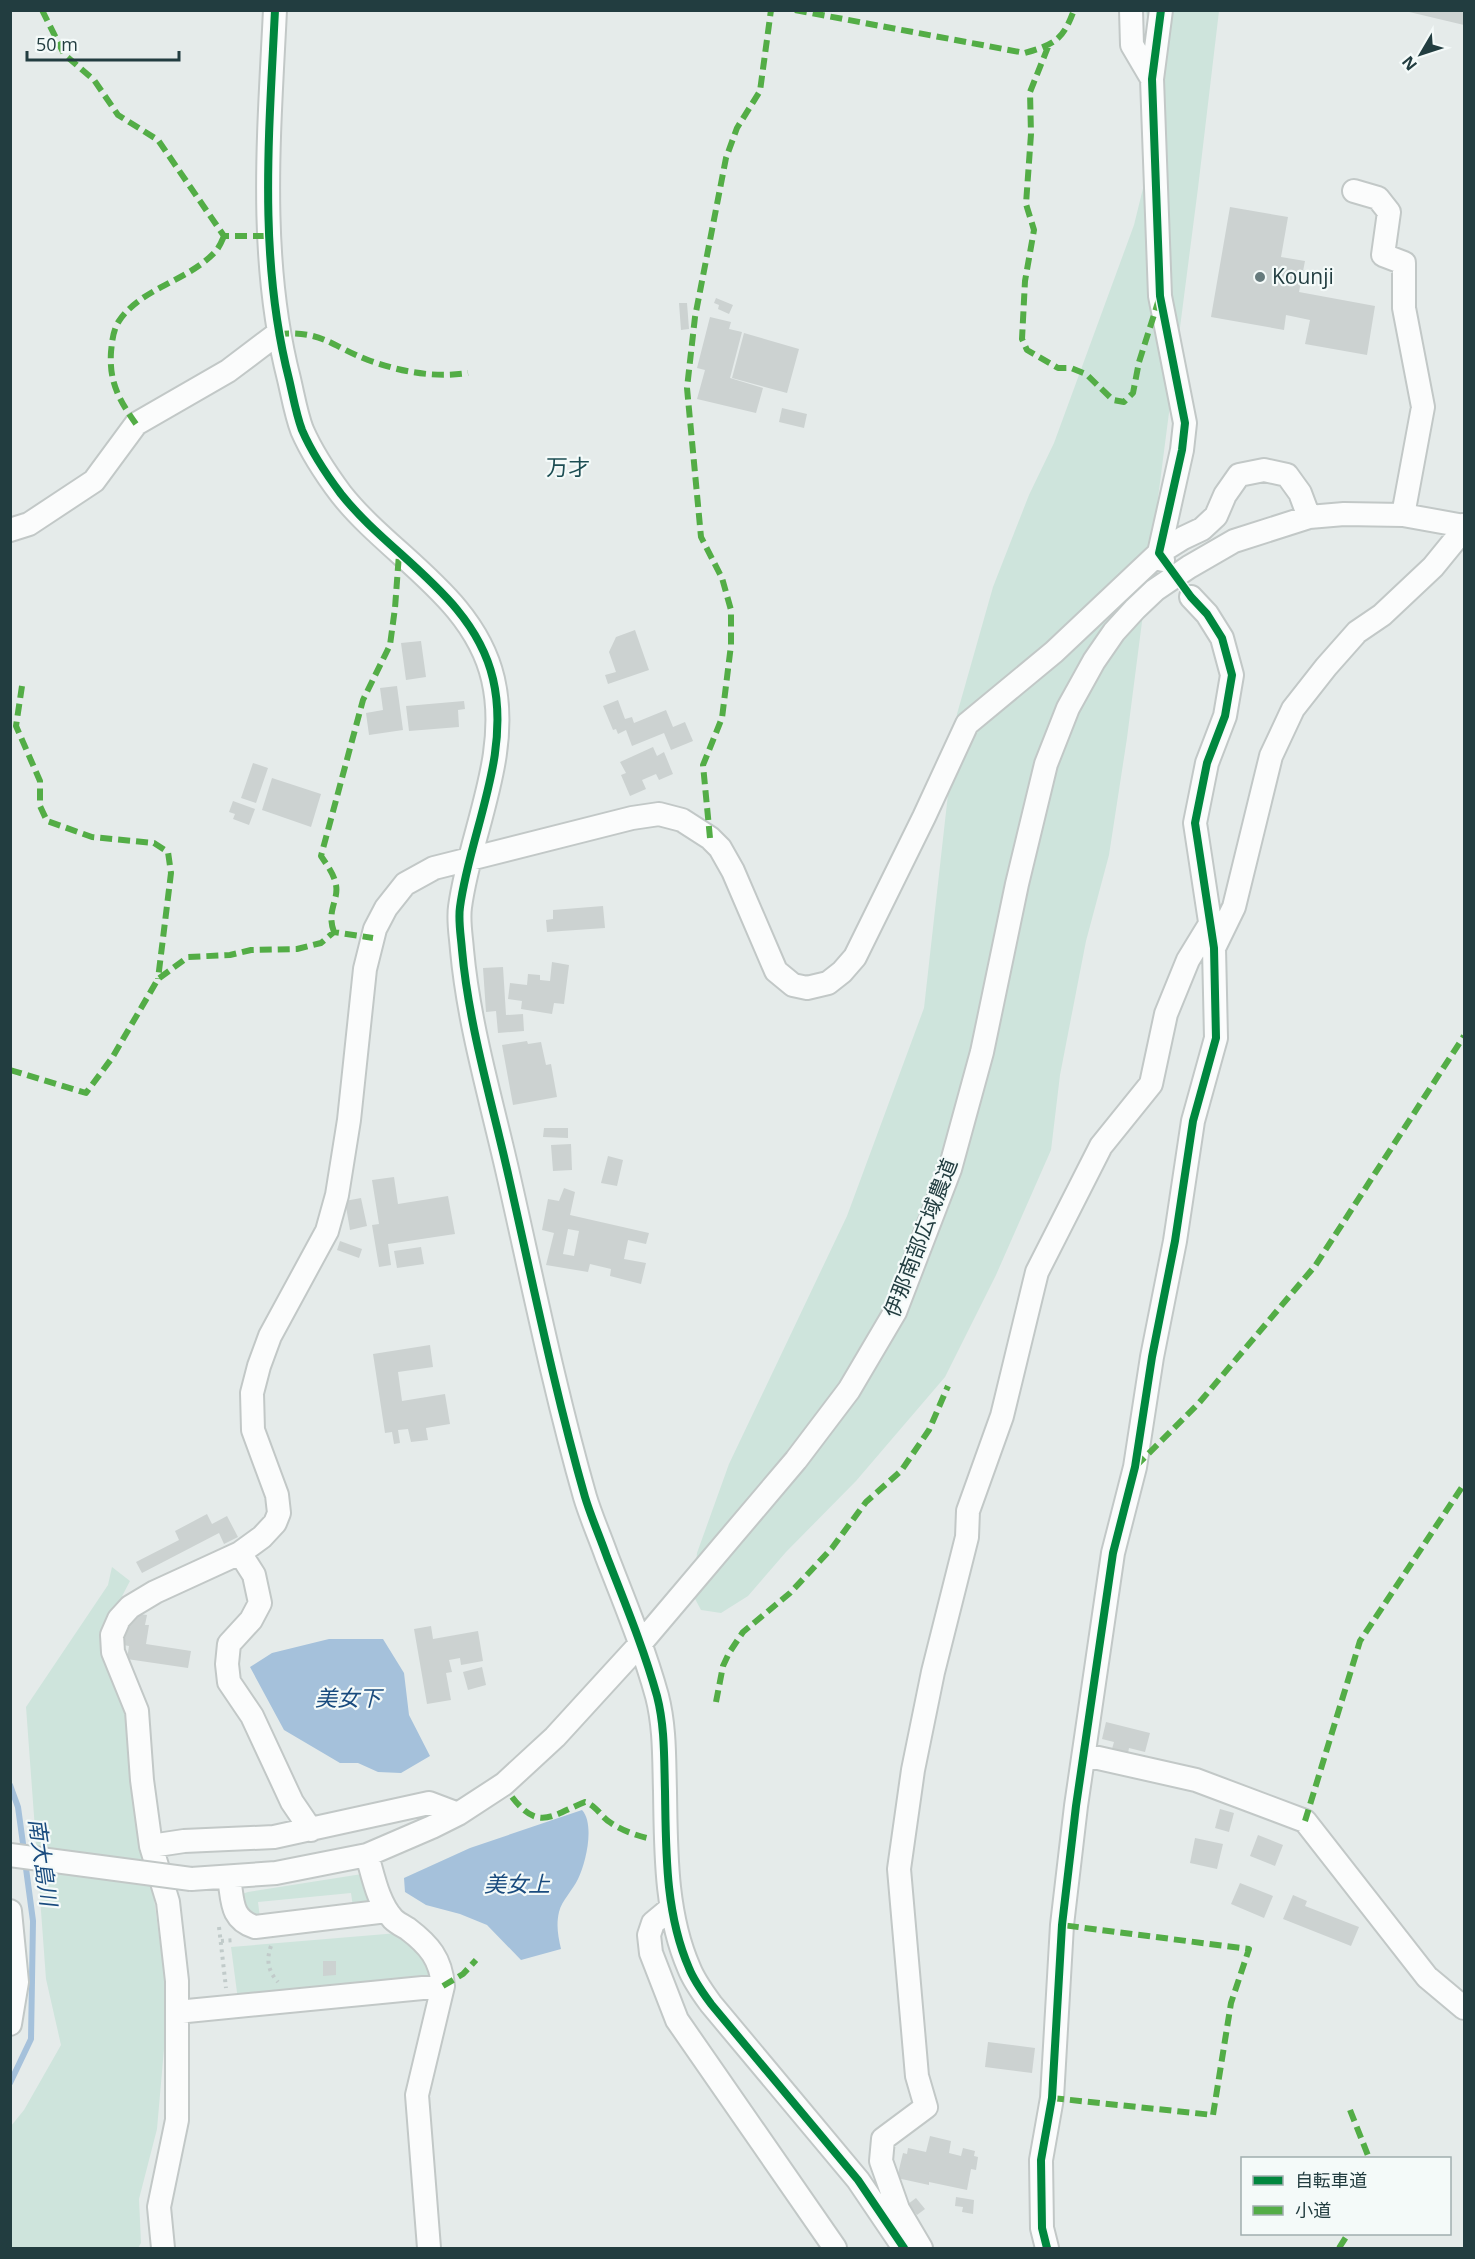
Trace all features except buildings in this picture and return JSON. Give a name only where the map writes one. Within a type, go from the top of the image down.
[{"type":"street","points":[[274,10],[267,184],[268,236],[277,334],[300,425],[315,456],[338,491],[363,520],[443,594],[464,617],[486,652],[495,684],[498,718],[495,758],[459,912],[463,959],[473,1022],[546,1341],[586,1501],[640,1643],[658,1701],[664,1742],[666,1836],[671,1908],[676,1933],[690,1973],[711,2004],[858,2180],[904,2248]]},
{"type":"street","points":[[1131,10],[1132,45],[1152,79]]},
{"type":"street","points":[[1161,10],[1152,79],[1160,296],[1185,423],[1162,558]]},
{"type":"street","points":[[1354,191],[1378,198],[1389,212],[1383,255],[1404,263],[1404,308],[1423,407],[1403,514]]},
{"type":"street","points":[[10,530],[29,524],[94,481],[136,424],[228,371],[277,334]]},
{"type":"street","points":[[163,2248],[159,2207],[177,2120],[177,1981],[168,1902],[151,1846],[142,1780],[137,1711],[113,1652],[112,1635],[119,1619],[130,1607],[155,1592],[240,1553],[262,1537],[275,1523],[279,1513],[277,1495],[253,1430],[252,1393],[270,1336],[327,1231],[337,1195],[349,1120],[365,969],[375,929],[386,908],[405,884],[434,868],[632,818],[659,814],[682,820],[710,838],[720,848],[733,871],[776,971],[793,985],[807,988],[828,983],[855,957],[967,724],[1054,652],[1183,538],[1202,529],[1216,516],[1225,495],[1239,475],[1264,470],[1287,475],[1300,493],[1309,517]]},
{"type":"street","name":"伊那南部広域農道","points":[[10,1855],[191,1879],[229,1878],[300,1869],[367,1855],[458,1814],[504,1784],[555,1737],[640,1643],[796,1460],[849,1390],[895,1312],[950,1169],[982,1052],[1017,884],[1046,764],[1068,708],[1094,661],[1114,632],[1155,590],[1234,541],[1309,517],[1344,514],[1403,514],[1463,526]]},
{"type":"street","points":[[1214,948],[1234,907],[1271,756],[1293,709],[1357,632],[1382,615],[1433,567],[1455,540],[1463,526]]},
{"type":"street","points":[[1047,2248],[1042,2228],[1041,2160],[1052,2098],[1062,1925],[1076,1806],[1113,1553],[1135,1467],[1152,1357],[1175,1241],[1193,1121],[1216,1038],[1214,948],[1195,823],[1207,763],[1225,716],[1232,675],[1222,638],[1207,614],[1191,597]]},
{"type":"street","points":[[921,2248],[898,2209],[881,2162],[883,2139],[926,2107],[916,2076],[899,1869],[913,1770],[933,1672],[967,1537],[968,1511],[1002,1416],[1037,1272],[1101,1146],[1150,1084],[1166,1014],[1188,960],[1210,924]]},
{"type":"street","points":[[240,1553],[254,1575],[261,1603],[251,1620],[229,1644],[227,1664],[229,1682],[252,1716],[292,1802],[311,1830]]},
{"type":"street","points":[[1085,1755],[1196,1780],[1305,1821],[1427,1977],[1464,2008]]},
{"type":"street","points":[[151,1846],[184,1841],[274,1837],[429,1803],[458,1814]]},
{"type":"street","points":[[367,1855],[387,1911],[393,1919],[424,1941],[434,1953],[442,1970],[443,1986],[417,2095],[429,2248]]},
{"type":"street","points":[[229,1878],[237,1917],[245,1924],[255,1928],[387,1911]]},
{"type":"street","points":[[671,1908],[653,1923],[649,1935],[651,1953],[677,2020],[835,2248]]},
{"type":"street","points":[[10,1911],[17,1982],[10,2024]]},
{"type":"street","points":[[177,2012],[443,1986]]},
{"type":"path","points":[[218,1919],[228,2007]]},
{"type":"path","points":[[274,1937],[268,1956],[268,1965],[278,1982],[286,1983]]},
{"type":"green space","points":[[1146,11],[1219,11],[1127,738],[1109,855],[1086,941],[1060,1075],[1051,1150],[996,1275],[945,1377],[856,1481],[786,1552],[748,1596],[721,1613],[701,1610],[693,1595],[697,1553],[729,1464],[847,1216],[924,1008],[957,714],[993,587],[1029,495],[1054,443],[1134,225],[1161,115]]},
{"type":"green space","points":[[112,1567],[130,1581],[107,1625],[130,1719],[168,2003],[157,2129],[139,2199],[141,2243],[138,2248],[11,2248],[11,2126],[24,2110],[61,2045],[46,1979],[26,1707],[108,1585]]},
{"type":"green space","points":[[362,1874],[372,1897],[368,1904],[353,1907],[351,1893],[258,1902],[260,1918],[245,1910],[242,1894],[248,1892]]},
{"type":"green space","points":[[398,1933],[419,1945],[435,1980],[238,2000],[231,1947]]},
{"type":"water","name":"美女下","points":[[329,1639],[383,1639],[404,1673],[409,1715],[430,1756],[401,1773],[378,1772],[358,1763],[340,1763],[284,1730],[250,1667],[272,1653]]},
{"type":"water","name":"美女上","points":[[582,1810],[588,1824],[588,1844],[581,1872],[559,1912],[558,1931],[561,1949],[521,1960],[487,1925],[460,1914],[426,1905],[405,1892],[404,1878],[470,1848]]},
{"type":"waterway","name":"南大島川","points":[[10,1785],[18,1807],[24,1851]]},
{"type":"waterway","name":"南大島川","points":[[10,2083],[31,2039],[33,1921],[25,1861]]},
{"type":"marked path","points":[[42,10],[64,54],[94,80],[118,115],[158,140],[224,236],[268,236]]},
{"type":"marked path","points":[[710,838],[703,765],[722,718],[731,645],[731,610],[722,578],[701,537],[687,388],[695,317],[726,158],[737,128],[760,91],[771,10]]},
{"type":"marked path","points":[[795,10],[1025,53],[1044,47],[1057,39],[1066,28],[1074,10]]},
{"type":"marked path","points":[[1048,47],[1030,92],[1031,134],[1026,204],[1034,230],[1025,281],[1022,339],[1027,350],[1058,368],[1071,368],[1086,374],[1113,400],[1124,402],[1133,393],[1139,362],[1159,299]]},
{"type":"marked path","points":[[136,424],[120,399],[112,373],[111,348],[117,325],[139,300],[204,262],[216,250],[224,236]]},
{"type":"marked path","points":[[277,334],[292,333],[316,337],[368,360],[405,371],[443,375],[468,373]]},
{"type":"marked path","points":[[334,932],[331,918],[336,885],[332,873],[321,856],[363,700],[390,645],[399,554]]},
{"type":"marked path","points":[[22,686],[16,726],[40,781],[40,806],[47,821],[92,837],[154,843],[168,852],[171,873],[158,979]]},
{"type":"marked path","points":[[10,1070],[86,1093],[112,1058],[158,979],[188,957],[230,955],[251,950],[297,949],[321,943],[334,932],[373,938]]},
{"type":"marked path","points":[[1136,1466],[1199,1403],[1315,1266],[1464,1036]]},
{"type":"marked path","points":[[716,1702],[723,1666],[743,1632],[790,1593],[832,1548],[866,1502],[901,1471],[929,1430],[948,1386]]},
{"type":"marked path","points":[[1305,1821],[1360,1641],[1464,1484]]},
{"type":"marked path","points":[[512,1797],[530,1814],[546,1818],[585,1802],[593,1806],[615,1826],[647,1838]]},
{"type":"marked path","points":[[1052,2098],[1213,2115],[1231,2003],[1249,1949],[1062,1925]]},
{"type":"marked path","points":[[443,1986],[463,1974],[476,1960]]},
{"type":"marked path","points":[[1350,2110],[1369,2157]]},
{"type":"marked path","points":[[1339,2248],[1347,2235]]},
{"type":"cycle path","points":[[275,10],[269,149],[269,242],[279,333],[300,424],[315,455],[341,494],[383,538],[428,579],[468,624],[483,650],[493,679],[497,708],[497,737],[493,765],[459,912],[465,979],[482,1064],[574,1457],[590,1512],[640,1643],[657,1696],[664,1743],[668,1881],[681,1947],[693,1978],[711,2004],[858,2180],[904,2248]]},
{"type":"cycle path","points":[[1047,2248],[1042,2228],[1041,2160],[1052,2098],[1062,1925],[1076,1806],[1113,1553],[1135,1467],[1152,1357],[1175,1241],[1193,1121],[1216,1038],[1214,948],[1195,823],[1207,763],[1225,716],[1232,675],[1222,638],[1207,614],[1191,597],[1159,553],[1182,450],[1185,423],[1160,296],[1152,79],[1161,10]]},
{"type":"place","name":"Kounji","points":[[1260,277]]},
{"type":"district","name":"万才","points":[[568,467]]}]
